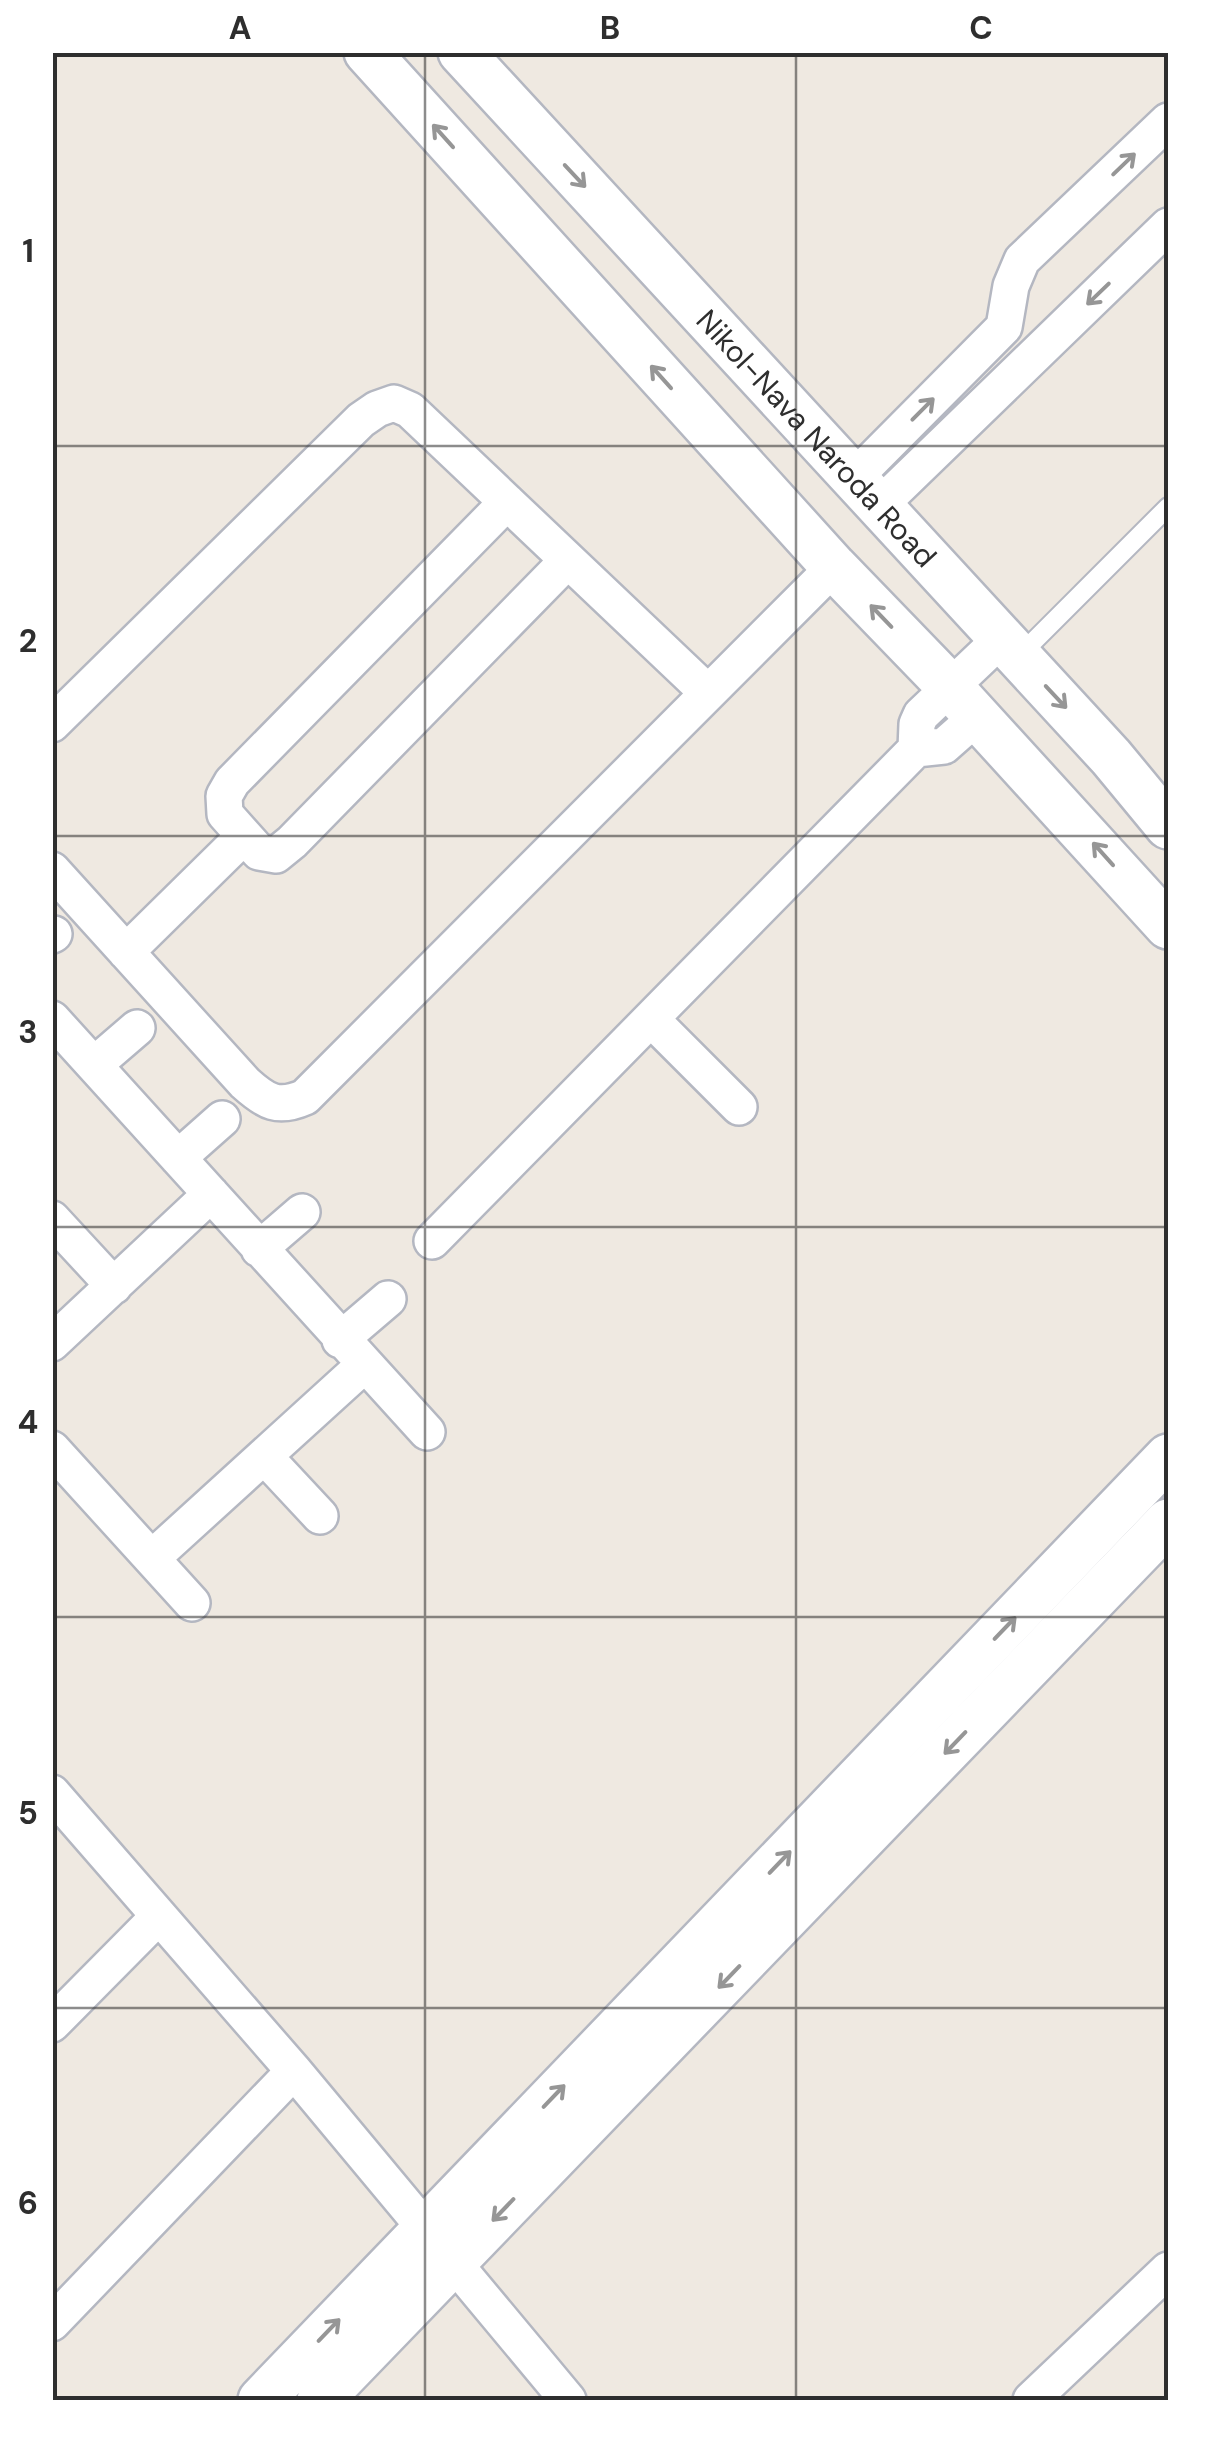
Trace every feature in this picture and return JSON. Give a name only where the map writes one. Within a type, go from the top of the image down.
[{"type":"street","points":[[367,52],[834,567],[964,702],[1168,926]]},
{"type":"street","name":"Nikol-Nava Naroda Road","points":[[461,52],[1111,757],[1168,826]]},
{"type":"street","points":[[866,492],[1004,327],[1022,260],[1168,121]]},
{"type":"street","points":[[866,492],[1044,346],[1168,226]]},
{"type":"street","points":[[1007,308],[1044,346]]},
{"type":"street","points":[[52,724],[361,420],[394,403],[410,410],[707,692]]},
{"type":"street","points":[[507,502],[232,782],[224,796],[225,814],[258,852],[276,855],[292,842],[568,560]]},
{"type":"street","points":[[52,870],[246,1084],[266,1101],[287,1105],[304,1098],[834,567]]},
{"type":"street","points":[[432,1241],[916,750],[944,746],[964,702],[1010,647]]},
{"type":"street","points":[[126,952],[244,836]]},
{"type":"street","points":[[52,1019],[427,1432]]},
{"type":"street","points":[[650,1019],[739,1106]]},
{"type":"street","points":[[94,1065],[137,1028]]},
{"type":"street","points":[[178,1158],[222,1119]]},
{"type":"street","points":[[52,1343],[211,1194]]},
{"type":"street","points":[[259,1248],[302,1212]]},
{"type":"street","points":[[52,1219],[114,1286]]},
{"type":"street","points":[[152,1558],[264,1456],[352,1353],[388,1299]]},
{"type":"street","points":[[52,1449],[192,1602]]},
{"type":"street","points":[[264,1456],[320,1516]]},
{"type":"street","points":[[320,2400],[440,2245],[1168,1457]]},
{"type":"street","points":[[261,2400],[440,2245],[1168,1522]]},
{"type":"street","points":[[52,1793],[294,2071],[568,2400]]},
{"type":"street","points":[[52,2024],[158,1917]]},
{"type":"street","points":[[52,2323],[294,2071]]},
{"type":"street","points":[[1031,2400],[1168,2270]]},
{"type":"lane","points":[[1010,647],[1168,507]]}]
